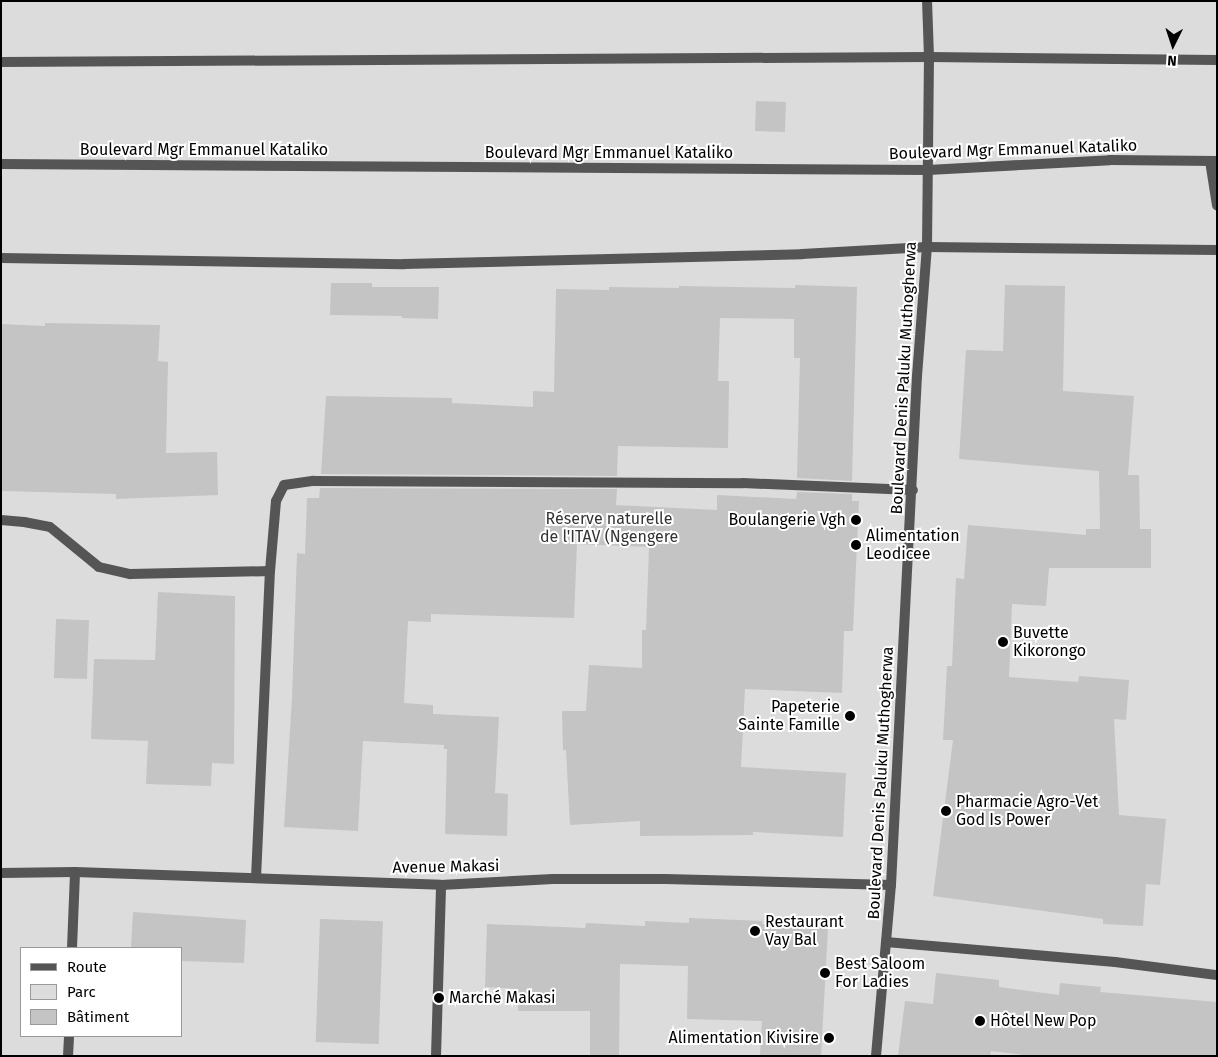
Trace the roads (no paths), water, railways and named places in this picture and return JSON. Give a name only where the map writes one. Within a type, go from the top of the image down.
[{"type":"street","name":"Boulevard Denis Paluku Muthogherwa","points":[[876,1056],[891,885],[913,490],[917,376],[927,247],[929,57],[927,1]]},
{"type":"street","points":[[1,62],[929,57],[1217,60]]},
{"type":"street","name":"Boulevard Mgr Emmanuel Kataliko","points":[[1,164],[928,170],[1110,160],[1213,161]]},
{"type":"street","points":[[1213,161],[1217,206]]},
{"type":"street","points":[[1,258],[404,264],[802,254],[927,247],[1217,250]]},
{"type":"street","points":[[256,878],[270,571],[276,501],[284,485],[314,481],[743,483],[913,490]]},
{"type":"street","points":[[1,520],[50,527],[99,567],[130,574],[270,571]]},
{"type":"street","points":[[72,947],[75,872]]},
{"type":"street","name":"Avenue Makasi","points":[[1,873],[75,872],[441,885],[571,879],[891,885]]},
{"type":"street","points":[[436,1056],[441,885]]},
{"type":"street","points":[[886,942],[1115,962],[1217,975]]},
{"type":"street","points":[[68,1056],[69,1037]]},
{"type":"place","name":"Boulangerie Vgh","points":[[856,520]]},
{"type":"place","name":"Alimentation Leodicee","points":[[856,545]]},
{"type":"place","name":"Buvette Kikorongo","points":[[1003,642]]},
{"type":"place","name":"Papeterie Sainte Famille","points":[[850,716]]},
{"type":"place","name":"Pharmacie Agro-Vet God Is Power","points":[[946,811]]},
{"type":"place","name":"Restaurant Vay Bal","points":[[755,931]]},
{"type":"place","name":"Best Saloom For Ladies","points":[[825,973]]},
{"type":"place","name":"Marché Makasi","points":[[439,998]]},
{"type":"place","name":"Hôtel New Pop","points":[[980,1021]]},
{"type":"place","name":"Alimentation Kivisire","points":[[829,1038]]},
{"type":"park label","name":"Réserve naturelle de l'ITAV (Ngengere","points":[[609,528]]}]
